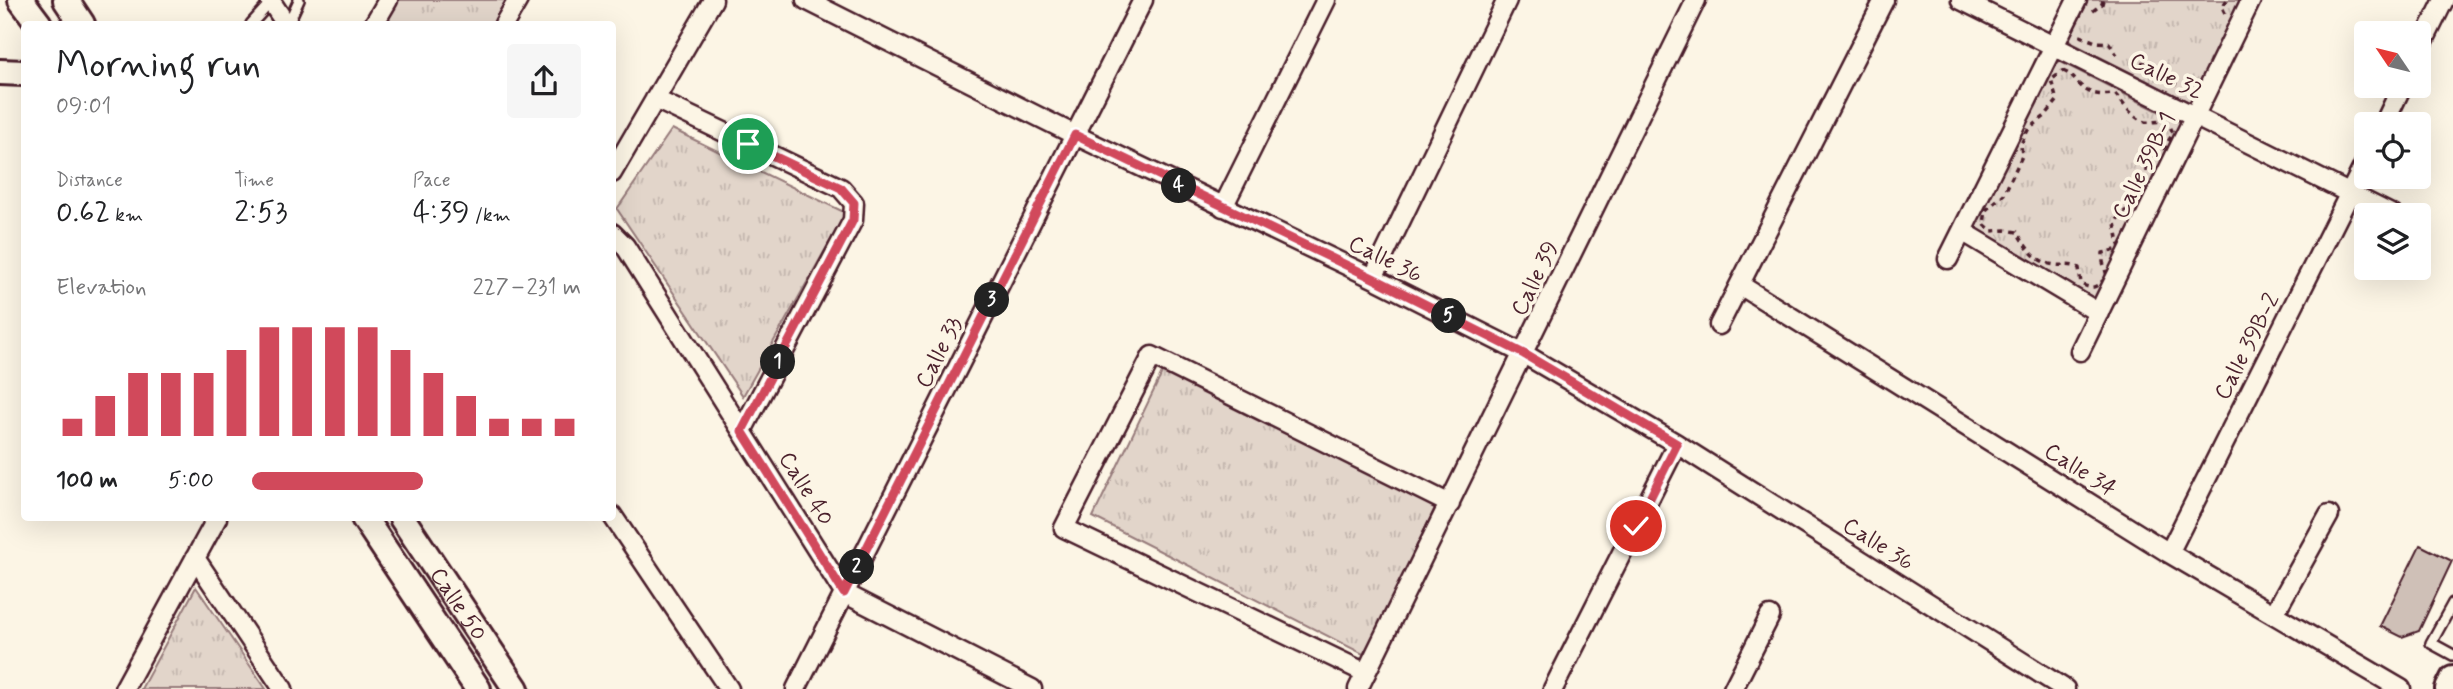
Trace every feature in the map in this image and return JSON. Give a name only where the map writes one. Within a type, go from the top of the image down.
[{"type":"main road","points":[[21,0],[37,21]]},
{"type":"main road","points":[[66,0],[80,21]]},
{"type":"main road","points":[[0,72],[21,72]]},
{"type":"main road","name":"Calle 50","points":[[366,521],[478,689]]},
{"type":"main road","name":"Calle 50","points":[[404,521],[516,689]]},
{"type":"main road","points":[[2448,689],[2453,679]]},
{"type":"street","points":[[376,21],[388,0]]},
{"type":"street","points":[[505,21],[518,0]]},
{"type":"street","points":[[616,166],[713,0]]},
{"type":"street","name":"Calle 36","points":[[806,0],[1075,135],[1373,278],[1524,354],[1677,444],[2065,689]]},
{"type":"street","name":"Calle 33","points":[[796,689],[1143,0]]},
{"type":"street","points":[[1223,207],[1326,0]]},
{"type":"street","points":[[1373,278],[1507,0]]},
{"type":"street","name":"Calle 39","points":[[1362,681],[1696,0]]},
{"type":"street","points":[[1719,325],[1884,0]]},
{"type":"street","name":"Calle 32","points":[[1961,0],[2370,203]]},
{"type":"street","points":[[1948,259],[2077,0]]},
{"type":"street","name":"Calle 39B-1","points":[[2080,351],[2251,0]]},
{"type":"street","points":[[2431,26],[2444,0]]},
{"type":"street","points":[[271,1],[285,21]]},
{"type":"street","points":[[655,99],[841,188],[854,203],[853,220],[742,431]]},
{"type":"street","name":"Calle 39B-2","points":[[2169,553],[2354,185]]},
{"type":"street","points":[[1962,231],[2099,313]]},
{"type":"street","name":"Calle 40","points":[[616,237],[625,246],[844,593]]},
{"type":"street","name":"Calle 34","points":[[1740,285],[2169,553],[2401,689]]},
{"type":"street","points":[[1362,681],[1064,528],[1152,356],[1450,504]]},
{"type":"street","points":[[1553,689],[1677,444]]},
{"type":"street","points":[[2274,614],[2329,514]]},
{"type":"street","points":[[124,689],[215,521]]},
{"type":"street","points":[[616,521],[729,689]]},
{"type":"street","points":[[195,558],[283,689]]},
{"type":"street","points":[[844,593],[1032,689]]},
{"type":"street","points":[[1737,688],[1770,616]]},
{"type":"lane","points":[[288,21],[299,0]]},
{"type":"lane","points":[[254,21],[271,1]]},
{"type":"lane","points":[[2453,603],[2431,643],[2453,655]]},
{"type":"path","points":[[2087,16],[2102,4],[2103,0]]},
{"type":"path","points":[[2227,0],[2222,7],[2228,20]]},
{"type":"path","points":[[2079,29],[2079,36],[2109,43],[2123,64],[2145,61],[2167,72],[2177,87]]},
{"type":"path","points":[[2063,71],[2073,75],[2081,86],[2095,95],[2115,94],[2133,115],[2146,122],[2158,120],[2169,124],[2173,133],[2165,147],[2146,162],[2146,182],[2139,201],[2122,212],[2115,223],[2120,249],[2103,253],[2102,261],[2107,276],[2097,287],[2089,288],[2081,284],[2079,268],[2071,264],[2046,264],[2030,253],[2017,232],[1992,231],[1984,224],[1986,210],[2004,194],[2022,156],[2021,144],[2028,130],[2045,116],[2057,101],[2052,80],[2063,71]]},
{"type":"green space","points":[[392,0],[507,0],[495,21],[380,21]]},
{"type":"green space","points":[[2084,0],[2247,0],[2195,105],[2064,39]]},
{"type":"green space","points":[[2055,59],[2182,123],[2096,299],[1973,228]]},
{"type":"green space","points":[[672,129],[846,213],[743,396],[617,209]]},
{"type":"green space","points":[[1164,369],[1436,506],[1365,655],[1093,517]]},
{"type":"green space","points":[[196,587],[266,689],[141,689]]},
{"type":"building","points":[[2420,545],[2452,561],[2419,631],[2402,637],[2380,626]]},
{"type":"route","points":[[748,144],[841,188],[854,203],[853,220],[742,431],[844,593],[1075,135],[1373,278],[1524,354],[1677,444],[1636,526]]}]
